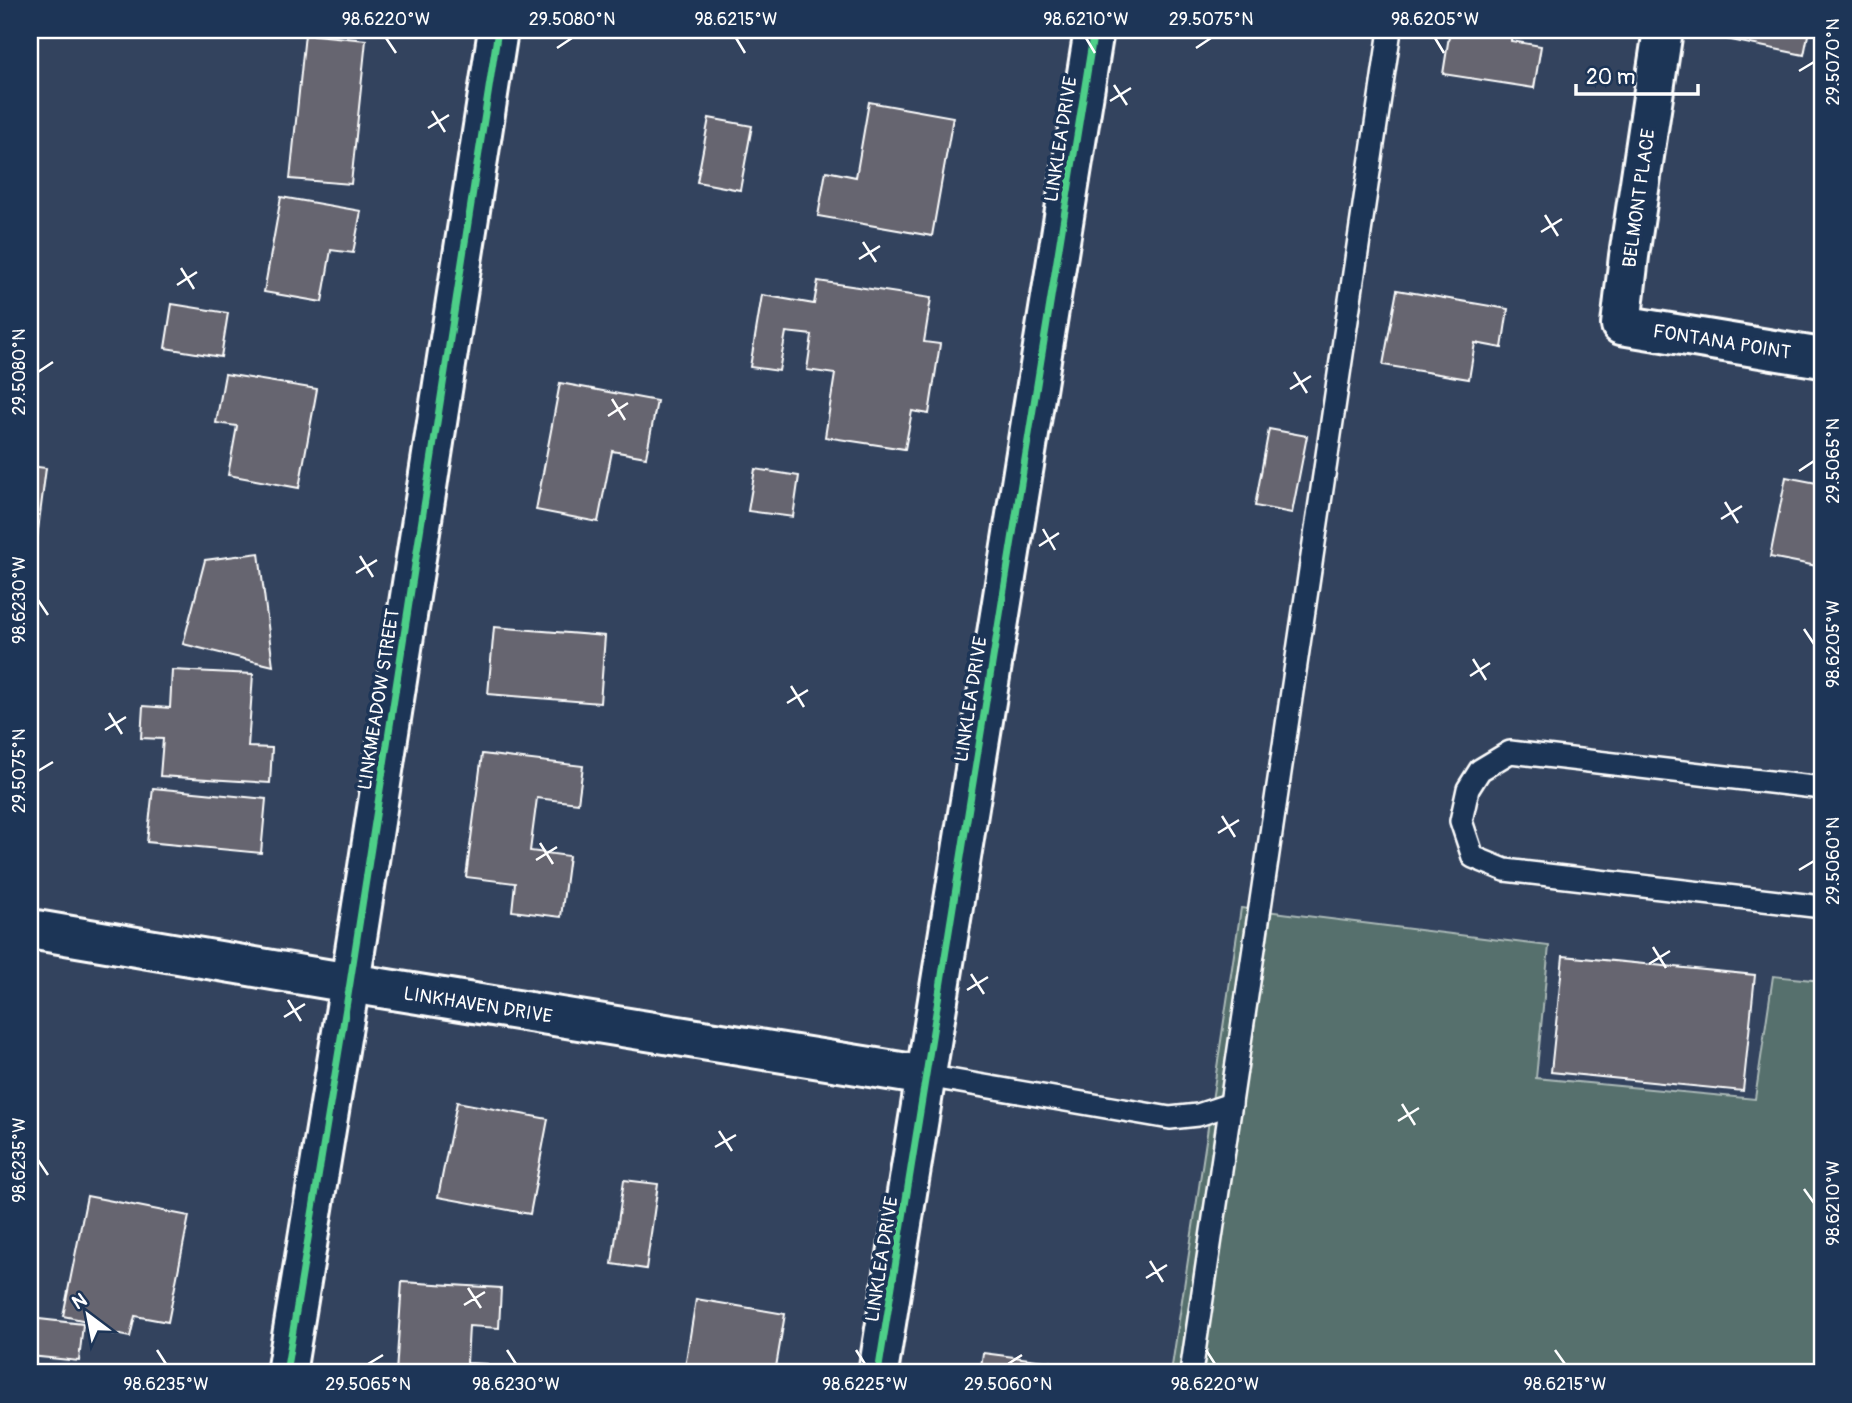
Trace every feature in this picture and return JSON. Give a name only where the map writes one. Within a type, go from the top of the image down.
[{"type":"street","name":"LINKMEADOW STREET","points":[[286,1373],[350,983],[498,30]]},
{"type":"street","name":"LINKLEA DRIVE","points":[[878,1373],[1094,30]]},
{"type":"street","name":"BELMONT PLACE","points":[[1621,325],[1663,30]]},
{"type":"street","name":"FONTANA POINT","points":[[1621,325],[1822,358]]},
{"type":"street","name":"LINKHAVEN DRIVE","points":[[30,929],[926,1076]]},
{"type":"lane","points":[[1191,1373],[1390,30]]},
{"type":"lane","points":[[1822,788],[1510,752],[1480,770],[1468,789],[1461,821],[1473,857],[1504,870],[1822,907]]},
{"type":"lane","points":[[926,1076],[1170,1118],[1198,1115],[1231,1104]]},
{"type":"green space","points":[[1241,908],[1549,946],[1536,1078],[1755,1099],[1773,976],[1822,981],[1822,1373],[1171,1373]]},
{"type":"building","points":[[1450,30],[1512,30],[1511,41],[1541,46],[1534,88],[1443,74]]},
{"type":"building","points":[[1728,30],[1809,30],[1804,55],[1726,39]]},
{"type":"building","points":[[305,34],[366,40],[351,184],[290,179]]},
{"type":"building","points":[[869,102],[953,117],[932,236],[818,216],[826,171],[856,177]]},
{"type":"building","points":[[709,118],[752,126],[740,190],[697,182]]},
{"type":"building","points":[[281,197],[361,211],[353,253],[331,250],[322,302],[264,292]]},
{"type":"building","points":[[818,281],[931,298],[924,342],[940,344],[929,414],[912,411],[905,449],[825,437],[835,374],[807,370],[812,335],[786,332],[779,371],[750,367],[762,295],[814,304]]},
{"type":"building","points":[[1397,290],[1508,309],[1502,348],[1475,343],[1469,379],[1383,365]]},
{"type":"building","points":[[172,304],[228,313],[221,357],[165,348]]},
{"type":"building","points":[[225,374],[317,389],[299,488],[228,475],[237,426],[216,423]]},
{"type":"building","points":[[560,383],[657,401],[646,457],[612,451],[598,522],[536,510]]},
{"type":"building","points":[[1269,429],[1307,436],[1292,513],[1255,506]]},
{"type":"building","points":[[30,466],[46,468],[31,584],[30,583]]},
{"type":"building","points":[[755,469],[799,476],[793,517],[748,511]]},
{"type":"building","points":[[1786,477],[1822,484],[1822,567],[1770,557]]},
{"type":"building","points":[[259,553],[273,666],[183,644],[205,560]]},
{"type":"building","points":[[494,627],[605,636],[600,703],[488,694]]},
{"type":"building","points":[[172,670],[253,674],[248,747],[272,748],[270,783],[160,776],[163,739],[141,738],[143,706],[170,708]]},
{"type":"building","points":[[482,754],[583,766],[578,803],[537,798],[530,851],[569,856],[561,917],[512,911],[515,883],[466,877]]},
{"type":"building","points":[[153,788],[266,799],[261,853],[147,842]]},
{"type":"building","points":[[1563,956],[1755,975],[1743,1091],[1551,1072]]},
{"type":"building","points":[[457,1102],[548,1119],[530,1214],[438,1197]]},
{"type":"building","points":[[624,1180],[658,1184],[646,1269],[612,1264]]},
{"type":"building","points":[[87,1196],[189,1216],[168,1322],[135,1316],[130,1337],[91,1329],[92,1322],[63,1316]]},
{"type":"building","points":[[402,1282],[501,1288],[499,1328],[469,1326],[467,1363],[487,1364],[486,1373],[396,1373]]},
{"type":"building","points":[[696,1299],[785,1314],[775,1373],[684,1373]]},
{"type":"building","points":[[30,1318],[83,1324],[79,1361],[30,1356]]},
{"type":"building","points":[[983,1353],[1092,1367],[1091,1373],[980,1373]]},
{"type":"cycle path","points":[[286,1373],[350,983],[498,30]]},
{"type":"cycle path","points":[[878,1373],[1094,30]]}]
